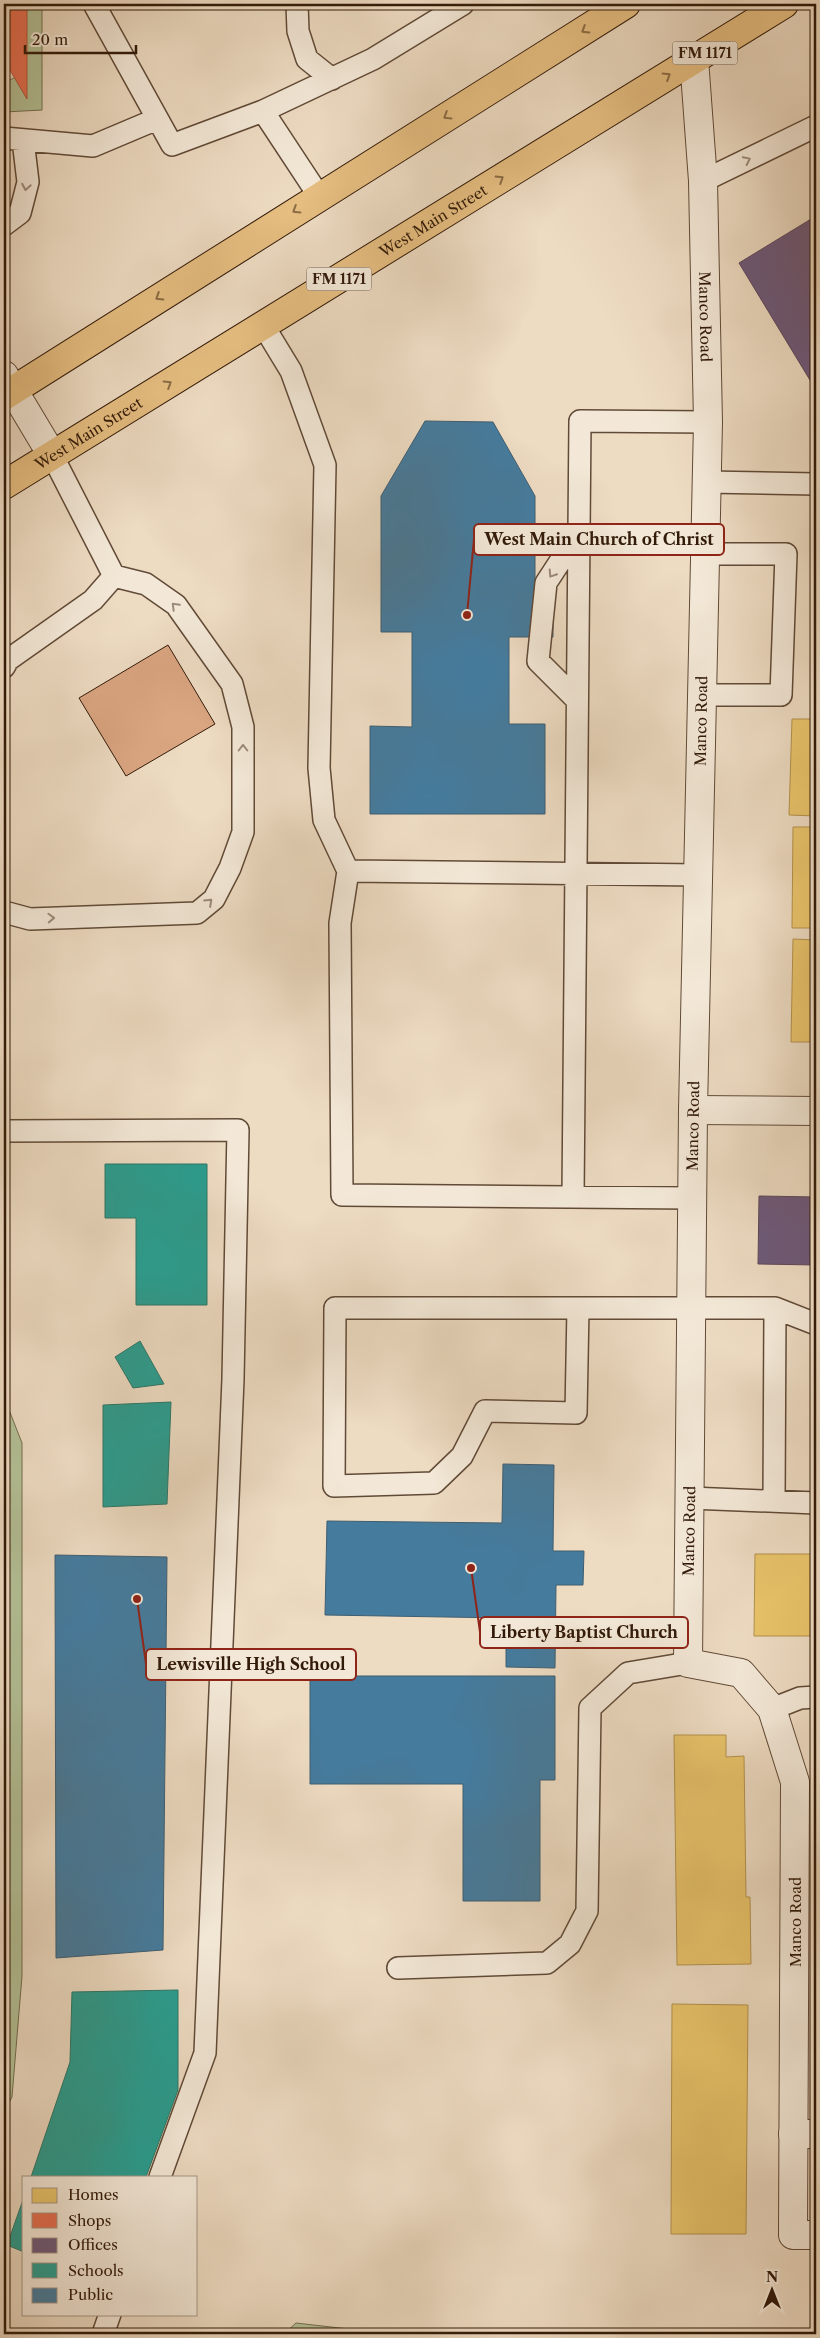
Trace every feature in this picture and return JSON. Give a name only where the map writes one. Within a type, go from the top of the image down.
[{"type":"main road","points":[[7,387],[319,196],[626,4]]},
{"type":"main road","name":"West Main Street","points":[[4,485],[784,4]]},
{"type":"street","name":"Manco Road","points":[[694,60],[703,181],[708,422],[693,1110],[688,1663],[741,1673],[772,1709],[795,1782],[805,2134],[793,2235],[816,2235]]},
{"type":"street","points":[[7,387],[52,455]]},
{"type":"street","points":[[693,1110],[816,1111]]},
{"type":"lane","points":[[94,4],[172,145],[263,111],[374,59],[463,4]]},
{"type":"lane","points":[[297,4],[298,31],[306,59],[332,78]]},
{"type":"lane","points":[[263,111],[319,196]]},
{"type":"lane","points":[[4,225],[20,214],[28,182],[13,139],[93,146],[157,119]]},
{"type":"lane","points":[[703,181],[816,126]]},
{"type":"lane","points":[[263,325],[291,371],[325,465],[319,768],[324,820],[348,871],[340,923],[342,1195],[693,1198]]},
{"type":"lane","points":[[573,1197],[580,420],[708,422]]},
{"type":"lane","points":[[4,912],[30,919],[197,913],[214,899],[230,868],[243,832],[243,727],[232,684],[176,605],[146,584],[114,576],[52,455]]},
{"type":"lane","points":[[706,482],[816,484]]},
{"type":"lane","points":[[577,700],[538,662],[546,583],[578,533]]},
{"type":"lane","points":[[701,695],[781,695],[786,554],[704,554]]},
{"type":"lane","points":[[4,667],[8,660],[93,600],[114,576]]},
{"type":"lane","points":[[348,871],[699,875]]},
{"type":"lane","points":[[4,1130],[238,1130],[233,1379],[205,2053],[160,2176]]},
{"type":"lane","points":[[578,1308],[576,1413],[485,1411],[462,1456],[434,1484],[334,1486],[334,1308],[578,1308],[692,1309],[775,1308],[816,1324]]},
{"type":"lane","points":[[774,1501],[775,1308]]},
{"type":"lane","points":[[690,1498],[816,1503]]},
{"type":"lane","points":[[398,1968],[547,1963],[570,1944],[587,1911],[590,1708],[628,1673],[688,1663]]},
{"type":"lane","points":[[772,1709],[800,1698],[816,1697]]},
{"type":"lane","points":[[103,2334],[109,2316]]},
{"type":"green space","points":[[24,4],[42,4],[42,110],[4,112],[4,83],[24,73]]},
{"type":"green space","points":[[4,1397],[22,1443],[22,1976],[12,2097],[4,2112]]},
{"type":"green space","points":[[296,2323],[392,2334],[284,2334]]},
{"type":"building: Homes","points":[[792,719],[816,719],[816,816],[789,815]]},
{"type":"building: Homes","points":[[793,827],[816,827],[816,928],[792,928]]},
{"type":"building: Homes","points":[[793,939],[816,940],[816,1042],[791,1042]]},
{"type":"building: Homes","points":[[755,1554],[816,1554],[816,1636],[754,1636]]},
{"type":"building: Homes","points":[[674,1735],[726,1735],[726,1757],[744,1756],[746,1897],[750,1897],[751,1964],[677,1965]]},
{"type":"building: Homes","points":[[672,2004],[748,2005],[746,2234],[671,2234]]},
{"type":"building: Shops","points":[[4,4],[27,4],[27,99],[4,60]]},
{"type":"building: Offices","points":[[816,216],[816,390],[739,263]]},
{"type":"building: Offices","points":[[759,1196],[816,1197],[816,1265],[758,1264]]},
{"type":"building: Schools","points":[[105,1164],[207,1164],[207,1305],[136,1305],[136,1218],[105,1218]]},
{"type":"building: Schools","points":[[140,1341],[164,1384],[133,1388],[115,1357]]},
{"type":"building: Schools","points":[[171,1402],[167,1504],[103,1507],[103,1405]]},
{"type":"building: Schools","points":[[178,1990],[178,2090],[146,2176],[31,2176],[70,2062],[72,1992]]},
{"type":"building: Schools","points":[[22,2203],[22,2251],[7,2245]]},
{"type":"building: Public","points":[[425,421],[493,422],[535,496],[535,597],[553,597],[553,637],[509,637],[509,724],[545,724],[545,814],[370,814],[370,726],[412,727],[412,632],[381,632],[381,496]]},
{"type":"building: Public","points":[[503,1464],[554,1465],[553,1551],[584,1551],[583,1585],[556,1585],[555,1668],[506,1667],[506,1618],[325,1615],[327,1521],[502,1523]]},
{"type":"building: Public","points":[[55,1555],[167,1557],[163,1950],[56,1958]]},
{"type":"building: Public","points":[[310,1676],[555,1676],[555,1780],[540,1780],[540,1901],[463,1901],[463,1784],[310,1784]]},
{"type":"building: Other","points":[[168,645],[215,724],[126,776],[79,698]]},
{"type":"place","name":"West Main Church of Christ","points":[[467,615]]},
{"type":"place","name":"Liberty Baptist Church","points":[[471,1568]]},
{"type":"place","name":"Lewisville High School","points":[[137,1599]]}]
